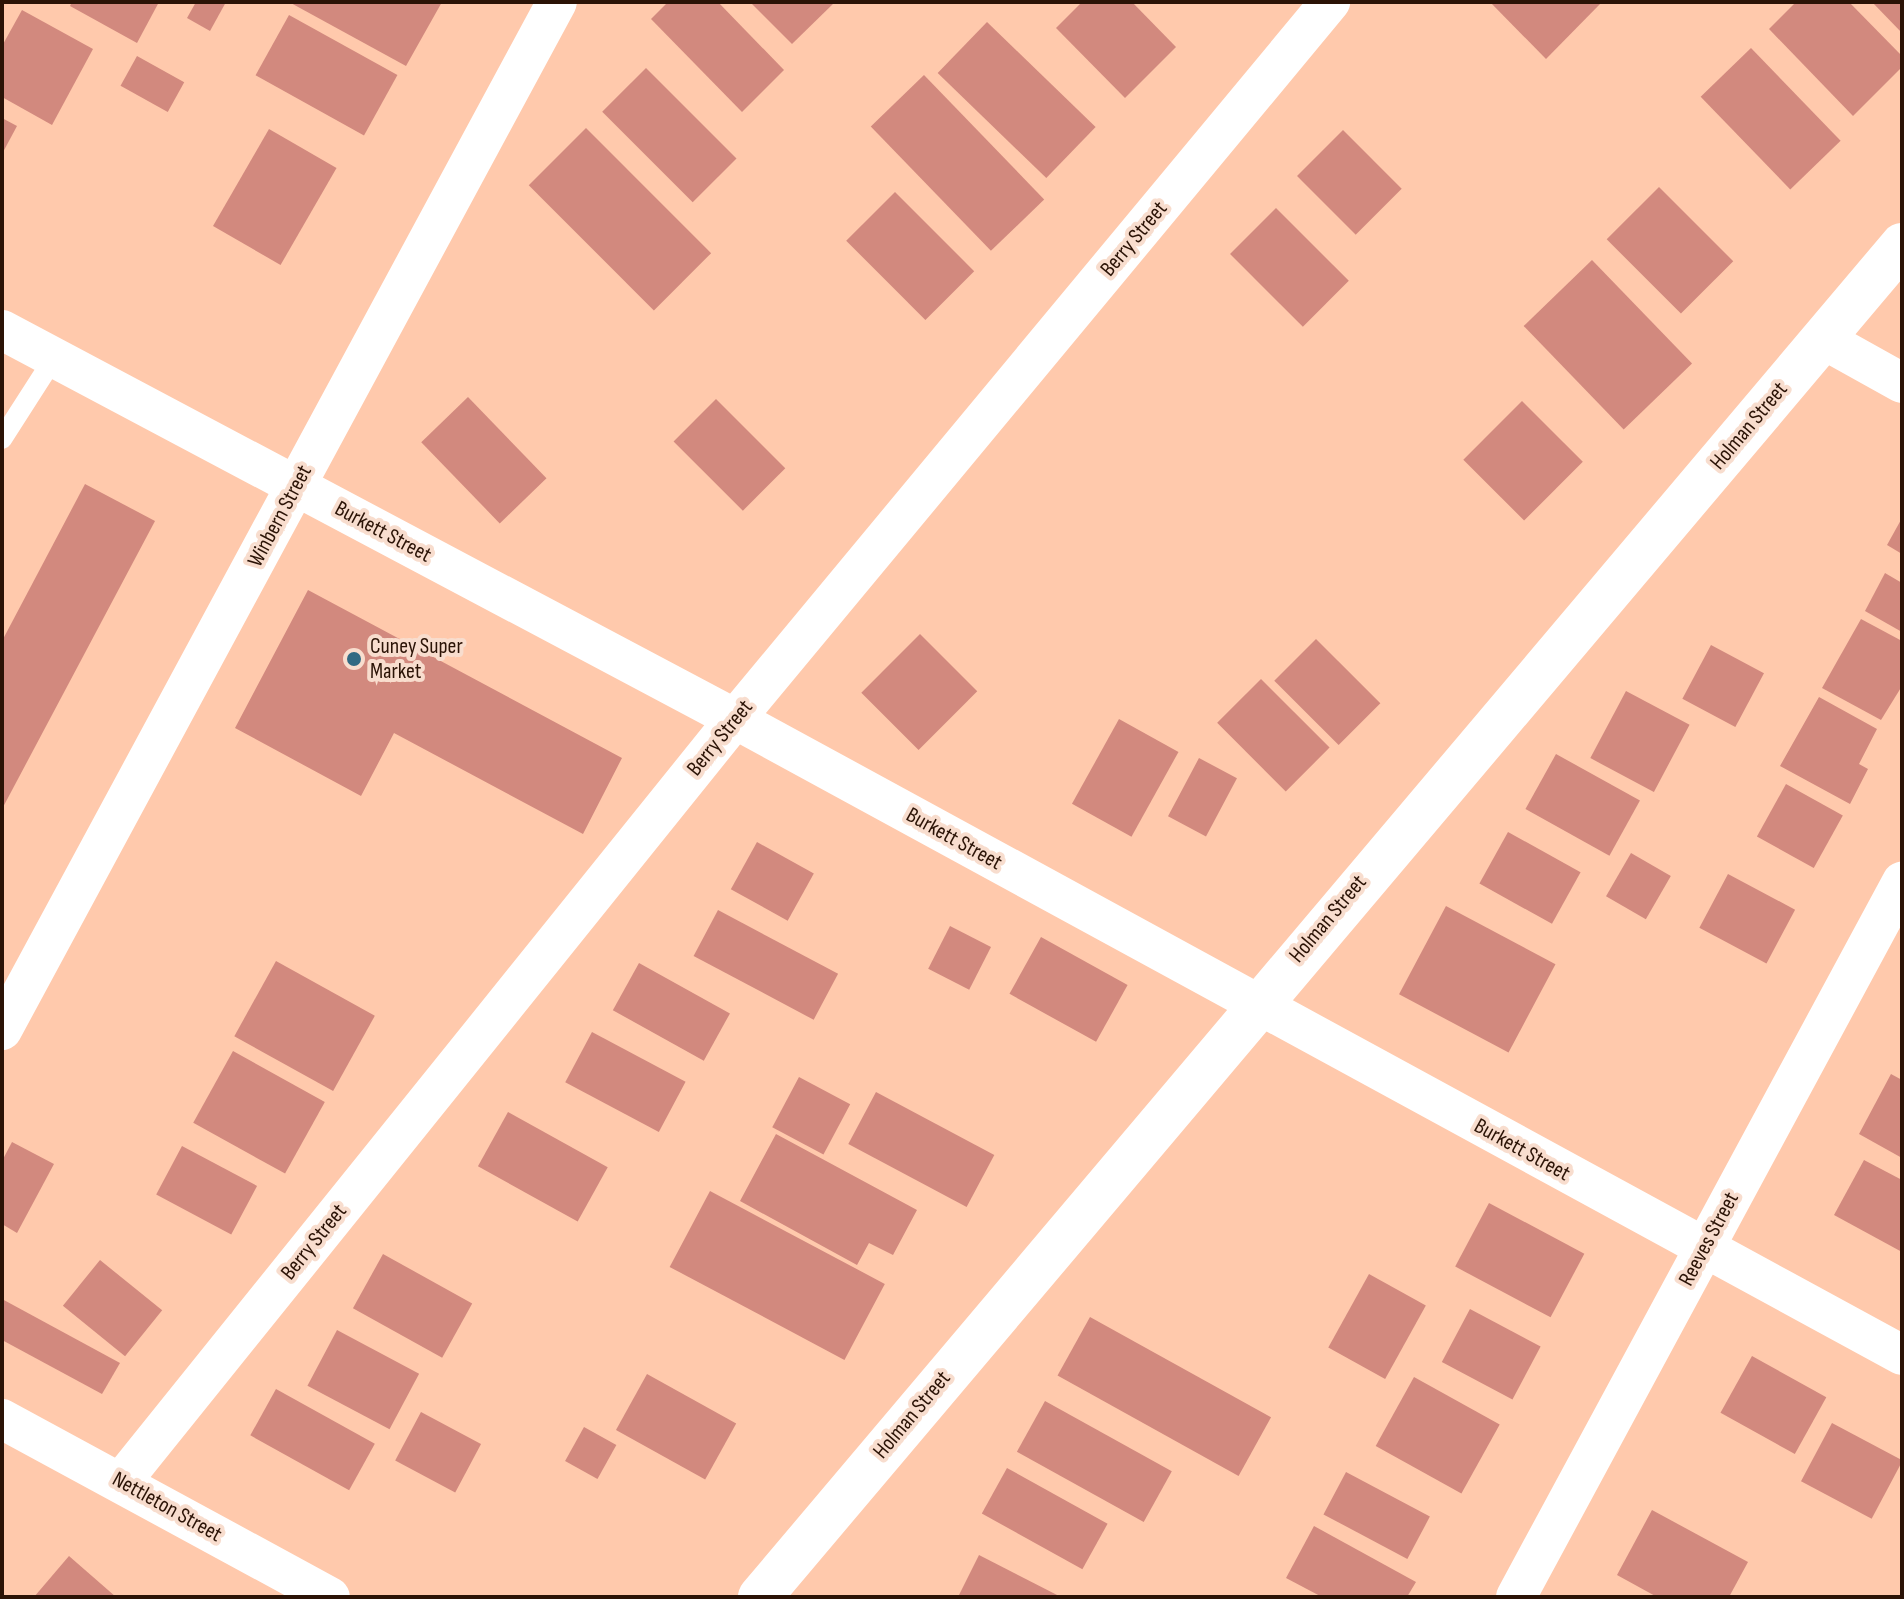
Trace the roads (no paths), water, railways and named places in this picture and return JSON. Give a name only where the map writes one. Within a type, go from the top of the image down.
[{"type":"street","name":"Winbern Street","points":[[2,1030],[557,2]]},
{"type":"street","name":"Berry Street","points":[[121,1482],[735,719],[1330,2]]},
{"type":"street","name":"Holman Street","points":[[760,1597],[1256,1003],[1902,245]]},
{"type":"street","name":"Burkett Street","points":[[2,330],[735,719],[1703,1250],[1902,1355]]},
{"type":"street","points":[[1823,339],[1902,383]]},
{"type":"street","name":"Reeves Street","points":[[1516,1597],[1902,882]]},
{"type":"street","name":"Nettleton Street","points":[[2,1419],[330,1597]]},
{"type":"lane","points":[[2,439],[54,358]]},
{"type":"place","name":"Cuney Super Market","points":[[354,659]]}]
